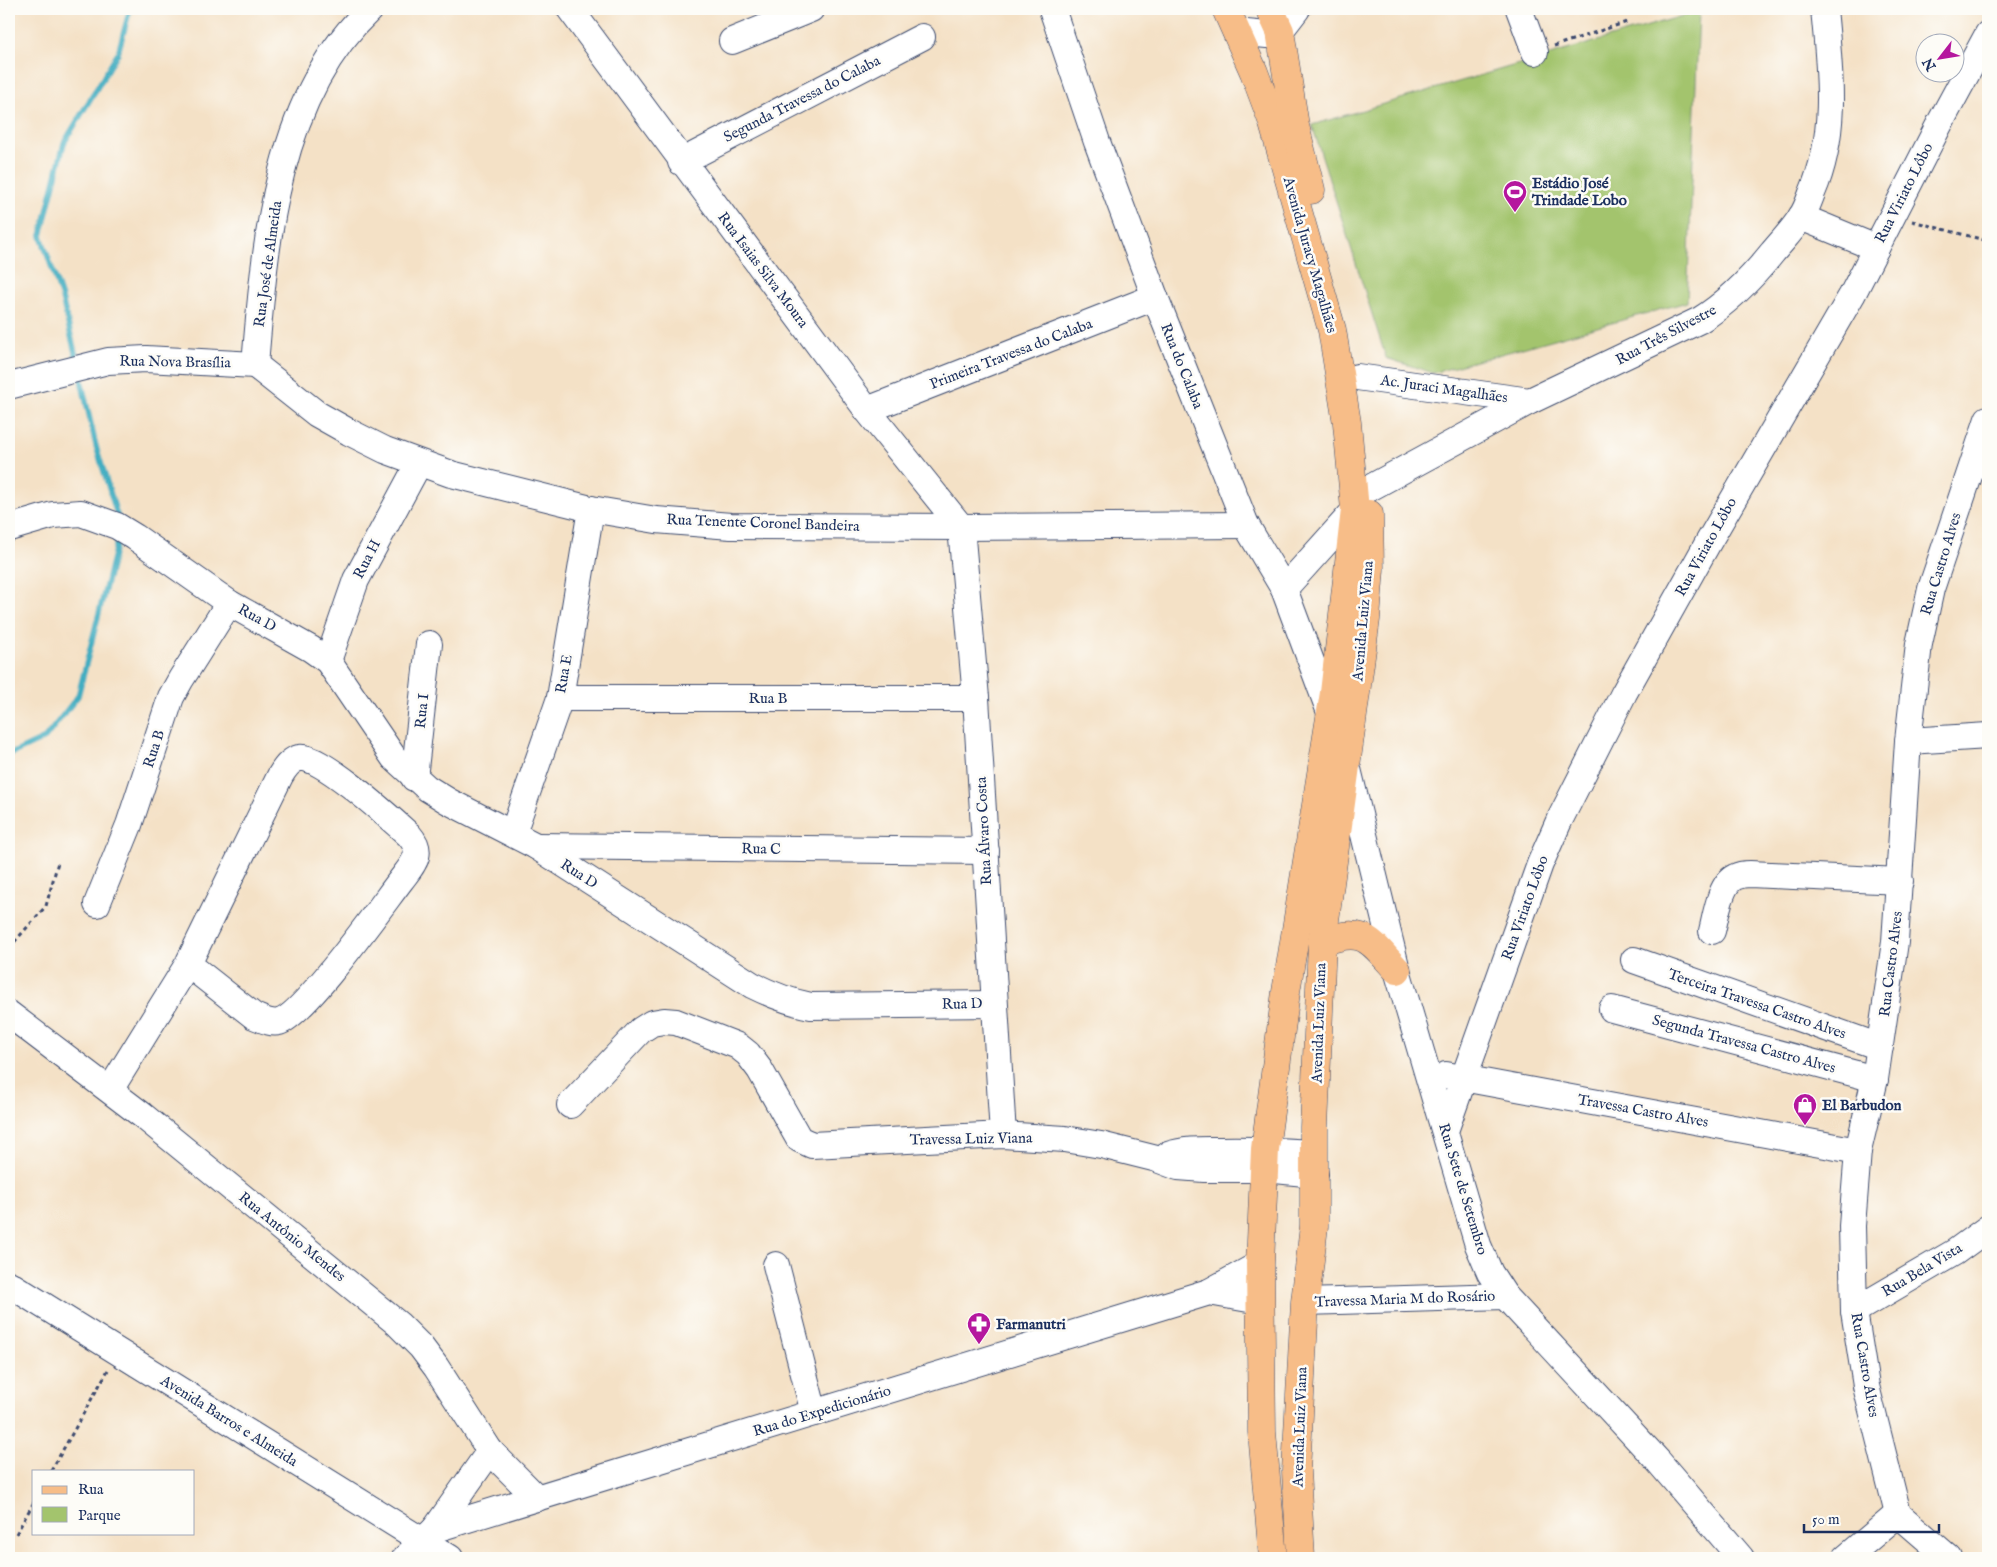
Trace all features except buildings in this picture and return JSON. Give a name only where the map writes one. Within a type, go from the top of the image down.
[{"type":"main road","name":"Avenida Juracy Magalhães","points":[[1231,20],[1254,72],[1272,120],[1332,330],[1362,500]]},
{"type":"main road","name":"Avenida Juracy Magalhães","points":[[1275,20],[1300,149],[1343,305],[1357,377],[1362,500]]},
{"type":"main road","name":"Avenida Luiz Viana","points":[[1273,1558],[1262,1432],[1260,1264],[1265,1159],[1286,992],[1331,715],[1362,500]]},
{"type":"main road","name":"Avenida Luiz Viana","points":[[1301,1558],[1296,1471],[1305,1302],[1313,1243],[1322,942],[1366,619],[1370,569],[1362,500]]},
{"type":"main road","points":[[1322,942],[1340,935],[1358,935],[1375,947],[1397,970]]},
{"type":"street","name":"Rua José de Almeida","points":[[255,365],[260,301],[270,230],[284,163],[310,89],[342,39],[370,9]]},
{"type":"street","name":"Rua Isaias Silva Moura","points":[[570,9],[868,410],[961,527]]},
{"type":"street","points":[[732,41],[811,9]]},
{"type":"street","name":"Rua do Calaba","points":[[1052,9],[1097,142],[1155,297],[1246,525],[1284,589],[1331,715]]},
{"type":"street","points":[[1231,20],[1253,35],[1267,35],[1275,20],[1297,9]]},
{"type":"street","points":[[1519,9],[1535,52]]},
{"type":"street","name":"Rua Três Silvestre","points":[[1284,589],[1362,500],[1530,401],[1676,333],[1716,310],[1746,283],[1801,217],[1821,170],[1830,130],[1830,64],[1824,9]]},
{"type":"street","name":"Rua Viriato Lôbo","points":[[1445,1131],[1540,864],[1570,796],[1709,541],[1852,295],[1988,34]]},
{"type":"street","name":"Segunda Travessa do Calaba","points":[[682,162],[922,37]]},
{"type":"street","points":[[1801,217],[1876,248]]},
{"type":"street","name":"Primeira Travessa do Calaba","points":[[868,410],[1155,297]]},
{"type":"street","name":"Rua Nova Brasília","points":[[9,386],[108,361],[146,359],[255,365]]},
{"type":"street","name":"Rua Tenente Coronel Bandeira","points":[[255,365],[317,414],[368,442],[419,463],[524,493],[591,509],[656,520],[731,526],[1246,525]]},
{"type":"street","name":"Ac. Juraci Magalhães","points":[[1357,377],[1530,401]]},
{"type":"street","name":"Rua Castro Alves","points":[[1898,1514],[1866,1386],[1854,1311],[1852,1226],[1858,1151],[1875,1079],[1895,942],[1908,741],[1915,668],[1924,616],[1931,588],[1988,419]]},
{"type":"street","name":"Rua H","points":[[328,661],[356,580],[419,463]]},
{"type":"street","name":"Rua E","points":[[513,833],[560,698],[591,509]]},
{"type":"street","name":"Rua D","points":[[9,528],[53,516],[81,513],[116,526],[135,537],[229,603],[311,649],[328,661],[394,758],[414,778],[448,801],[536,846],[752,986],[791,1003],[811,1006],[994,1004]]},
{"type":"street","name":"Rua Álvaro Costa","points":[[961,527],[976,698],[1003,1135]]},
{"type":"street","name":"Rua B","points":[[97,904],[130,825],[172,698],[181,679],[229,603]]},
{"type":"street","name":"Rua I","points":[[414,778],[429,644]]},
{"type":"street","name":"Rua B","points":[[560,698],[976,698]]},
{"type":"street","points":[[1908,741],[1988,736]]},
{"type":"street","points":[[110,1090],[188,964],[280,776],[290,762],[299,758],[308,758],[321,764],[409,834],[415,842],[418,852],[414,862],[401,880],[308,999],[286,1019],[278,1022],[266,1021],[254,1016],[188,964]]},
{"type":"street","name":"Rua Sete de Setembro","points":[[1347,765],[1397,970],[1478,1245],[1490,1273],[1505,1296],[1658,1461],[1741,1558]]},
{"type":"street","name":"Rua C","points":[[536,846],[986,852]]},
{"type":"street","points":[[1712,931],[1724,888],[1733,878],[1740,875],[1900,882]]},
{"type":"street","name":"Terceira Travessa Castro Alves","points":[[1634,960],[1880,1047]]},
{"type":"street","name":"Segunda Travessa Castro Alves","points":[[1612,1009],[1875,1079]]},
{"type":"street","name":"Rua Antônio Mendes","points":[[9,1014],[110,1090],[398,1324],[421,1347],[436,1367],[490,1451],[537,1498]]},
{"type":"street","name":"Travessa Luiz Viana","points":[[570,1105],[641,1030],[652,1023],[664,1021],[676,1022],[738,1046],[748,1054],[760,1070],[799,1140],[812,1145],[1003,1135],[1065,1139],[1101,1145],[1158,1159],[1186,1151],[1315,1163]]},
{"type":"street","name":"Travessa Castro Alves","points":[[1428,1073],[1464,1078],[1858,1151]]},
{"type":"street","name":"Rua Bela Vista","points":[[1854,1311],[1955,1252],[1988,1228]]},
{"type":"street","name":"Rua do Expedicionário","points":[[421,1543],[537,1498],[1209,1292],[1260,1264]]},
{"type":"street","points":[[776,1265],[814,1413]]},
{"type":"street","name":"Avenida Barros e Almeida","points":[[9,1284],[421,1543],[450,1558]]},
{"type":"street","name":"Rua do Expedicionário","points":[[1209,1292],[1260,1301]]},
{"type":"street","name":"Travessa Maria M do Rosário","points":[[1305,1302],[1505,1296]]},
{"type":"street","points":[[421,1543],[490,1451]]},
{"type":"street","points":[[1846,1558],[1898,1514],[1949,1558]]},
{"type":"path","points":[[1535,52],[1630,21]]},
{"type":"path","points":[[1892,216],[1988,241]]},
{"type":"path","points":[[9,948],[46,906],[58,862]]},
{"type":"path","points":[[53,1470],[118,1352]]},
{"type":"path","points":[[16,1534],[32,1506]]},
{"type":"green space","name":"Estádio José Trindade Lobo","points":[[1699,11],[1687,302],[1433,373],[1386,358],[1312,125]]},
{"type":"waterway","points":[[77,361],[62,298],[41,236],[64,143],[118,53],[130,9]]},
{"type":"waterway","points":[[80,375],[96,446],[118,518]]},
{"type":"waterway","points":[[9,755],[45,738],[78,696],[119,534]]},
{"type":"place","name":"Estádio José Trindade Lobo","points":[[1515,213]]},
{"type":"place","name":"El Barbudon","points":[[1805,1126]]},
{"type":"place","name":"Farmanutri","points":[[979,1345]]}]
